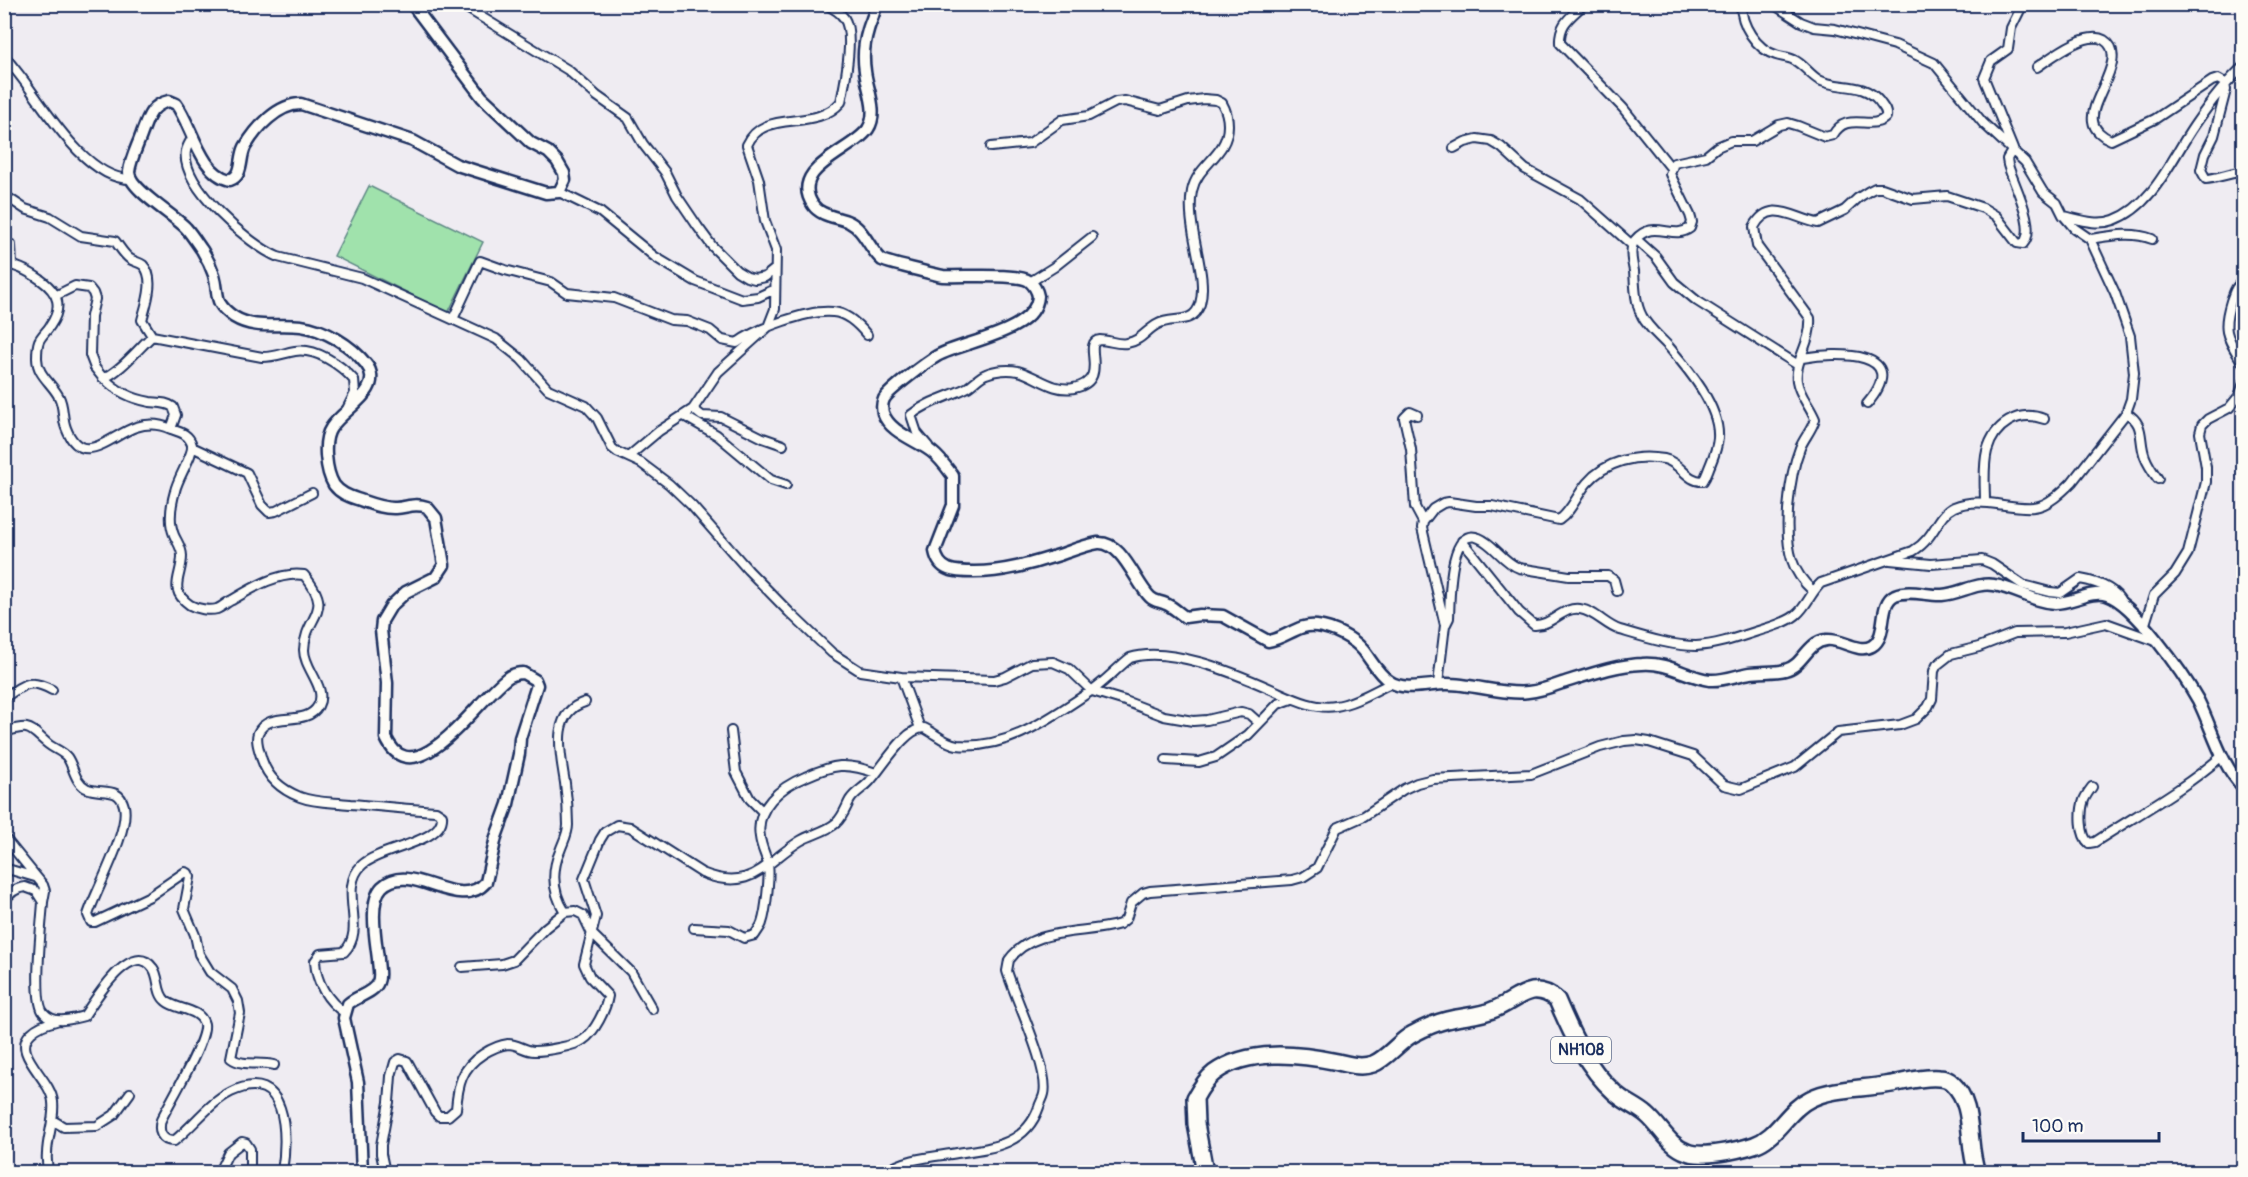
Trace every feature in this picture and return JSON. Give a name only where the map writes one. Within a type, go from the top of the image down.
[{"type":"highway","name":"NH108","points":[[1205,1173],[1196,1124],[1195,1098],[1213,1074],[1224,1067],[1240,1060],[1259,1056],[1296,1056],[1338,1062],[1354,1067],[1365,1066],[1376,1063],[1410,1035],[1423,1029],[1446,1020],[1494,1010],[1534,991],[1550,994],[1557,1000],[1586,1058],[1603,1082],[1616,1095],[1646,1114],[1669,1140],[1686,1152],[1693,1154],[1728,1151],[1756,1144],[1772,1134],[1803,1103],[1821,1095],[1924,1078],[1942,1078],[1952,1083],[1966,1106],[1971,1150],[1977,1173]]},
{"type":"street","points":[[412,4],[482,97],[531,143],[548,152],[557,161],[565,180],[559,192]]},
{"type":"street","points":[[628,457],[659,430],[693,409],[718,372],[768,327],[776,309],[776,250],[765,221],[759,180],[747,145],[751,135],[769,123],[826,115],[841,102],[846,69],[847,26],[844,16],[825,4]]},
{"type":"street","points":[[876,4],[868,31],[864,59],[864,71],[872,111],[870,126],[856,141],[815,170],[808,186],[808,195],[812,204],[817,210],[851,223],[883,261],[913,267],[940,276],[1014,277],[1030,282],[1038,296],[1038,303],[1029,315],[989,338],[937,356],[885,398],[882,405],[887,420],[903,434],[933,452]]},
{"type":"street","points":[[1584,4],[1565,22],[1560,33],[1560,43],[1623,108],[1671,168]]},
{"type":"street","points":[[1634,242],[1650,230],[1680,232],[1690,228],[1692,222],[1690,215],[1670,174],[1674,163],[1706,156],[1717,147],[1731,141],[1752,141],[1779,124],[1788,123],[1826,137],[1833,135],[1836,128],[1844,124],[1857,120],[1877,123],[1886,117],[1884,109],[1875,96],[1865,90],[1818,79],[1793,59],[1774,55],[1763,49],[1756,43],[1743,18],[1741,4]]},
{"type":"street","points":[[1462,541],[1519,612],[1534,625],[1546,623],[1569,610],[1584,609],[1617,629],[1696,646],[1737,638],[1795,616],[1821,583],[1912,551],[1922,545],[1947,512],[1954,507],[1985,502],[2034,507],[2055,496],[2072,482],[2126,414],[2131,399],[2134,374],[2130,336],[2115,294],[2090,239],[2074,228],[2062,215],[2056,203],[2043,192],[2031,170],[2013,149],[1983,123],[1934,63],[1895,45],[1834,29],[1814,27],[1801,22],[1773,4]]},
{"type":"street","points":[[2013,149],[1984,78],[1991,61],[2008,49],[2011,28],[2022,6]]},
{"type":"street","points":[[465,7],[568,70],[597,96],[628,118],[643,144],[665,172],[677,196],[698,227],[712,246],[737,271],[755,279],[765,277],[775,269]]},
{"type":"street","points":[[2037,66],[2073,44],[2086,39],[2106,41],[2111,47],[2111,70],[2093,110],[2093,123],[2103,137],[2111,140],[2155,119],[2212,81],[2218,79],[2225,83]]},
{"type":"street","points":[[4,56],[28,86],[52,123],[66,138],[102,170],[113,176],[131,179]]},
{"type":"street","points":[[2062,215],[2092,223],[2113,220],[2136,207],[2160,179],[2225,83],[2244,66]]},
{"type":"street","points":[[2225,83],[2226,90],[2214,136],[2205,154],[2201,170],[2206,179],[2244,171]]},
{"type":"street","points":[[990,147],[1030,143],[1062,120],[1089,116],[1116,102],[1125,101],[1160,110],[1188,101],[1216,100],[1222,103],[1228,118],[1227,138],[1222,148],[1196,179],[1192,189],[1190,220],[1202,283],[1200,305],[1192,316],[1183,320],[1157,324],[1140,339],[1128,343],[1101,340],[1096,342],[1092,348],[1094,372],[1088,382],[1079,387],[1059,389],[1022,372],[999,371],[986,374],[968,387],[923,406],[911,415],[917,433],[953,476],[953,505],[935,551],[940,564],[953,572],[1010,569],[1088,546],[1105,544],[1119,552],[1139,585],[1151,598],[1166,604],[1185,617],[1223,616],[1268,641],[1276,640],[1307,626],[1321,626],[1341,634],[1358,645],[1391,683]]},
{"type":"street","points":[[362,1173],[358,1082],[345,1013],[348,1004],[373,989],[379,980],[374,905],[379,889],[389,882],[406,880],[469,894],[482,888],[486,882],[496,837],[508,804],[519,754],[520,738],[537,685],[536,680],[523,673],[510,675],[463,723],[428,752],[410,757],[395,751],[389,744],[386,738],[387,683],[382,621],[391,606],[406,592],[436,577],[441,572],[444,565],[436,518],[427,507],[411,504],[396,508],[382,507],[342,494],[334,485],[329,474],[327,435],[346,411],[368,390],[371,377],[366,364],[338,340],[321,332],[300,326],[265,326],[246,322],[224,309],[216,295],[211,267],[194,239],[178,220],[138,189],[131,179],[129,172],[148,116],[160,103],[169,101],[176,104],[182,112],[192,138],[218,175],[230,180],[236,178],[245,147],[258,129],[283,108],[291,104],[301,104],[412,141],[457,165],[546,193],[559,192],[600,212],[654,257],[695,281],[742,299],[758,297],[775,289]]},
{"type":"street","points":[[192,138],[186,152],[187,161],[190,171],[204,194],[232,224],[268,253],[289,261],[362,278],[496,339],[521,359],[548,389],[586,406],[597,418],[612,448],[648,468],[669,484],[789,612],[841,660],[860,671],[901,677],[994,680],[1032,663],[1053,662],[1069,669],[1092,691],[1172,718],[1207,720],[1241,712],[1249,714],[1259,723]]},
{"type":"street","points":[[1454,148],[1477,139],[1491,141],[1501,147],[1525,169],[1580,199],[1634,242],[1656,256],[1674,282],[1697,301],[1800,361],[1851,356],[1873,361],[1881,371],[1882,381],[1867,404]]},
{"type":"street","points":[[1813,591],[1796,571],[1789,547],[1792,480],[1799,450],[1815,419],[1798,388],[1797,380],[1800,361],[1811,328],[1810,318],[1757,246],[1753,232],[1756,222],[1764,215],[1776,211],[1818,223],[1845,210],[1869,191],[1882,188],[1913,199],[1947,196],[1983,208],[1996,216],[2017,243],[2023,244],[2027,236],[2024,209],[2007,159],[2013,149]]},
{"type":"street","points":[[4,195],[25,209],[50,217],[81,236],[115,241],[131,259],[146,268],[147,301],[142,320],[152,336],[262,357],[279,357],[293,351],[312,351],[339,367],[354,380],[355,393],[346,411]]},
{"type":"street","points":[[2090,239],[2114,235],[2143,236],[2152,240]]},
{"type":"street","points":[[1030,282],[1054,267],[1092,237]]},
{"type":"street","points":[[1423,522],[1437,505],[1449,502],[1476,507],[1492,506],[1558,520],[1593,477],[1624,459],[1637,457],[1668,460],[1696,480],[1700,482],[1705,479],[1716,453],[1718,435],[1716,416],[1711,404],[1683,364],[1641,315],[1637,303],[1634,242]]},
{"type":"street","points":[[4,244],[11,245],[8,265],[38,278],[51,287],[57,295],[57,309],[50,326],[39,342],[37,360],[39,370],[60,399],[66,427],[76,444],[83,448],[95,448],[138,426],[163,425],[181,432],[188,438],[192,447],[247,472],[262,505],[269,512],[276,512],[312,494]]},
{"type":"street","points":[[453,319],[480,261],[551,282],[567,292],[614,298],[671,320],[687,321],[710,330],[722,340],[737,343],[756,331],[802,316],[833,312],[848,317],[867,335]]},
{"type":"street","points":[[2244,281],[2236,287],[2225,326],[2228,338],[2244,365]]},
{"type":"street","points":[[57,295],[75,286],[89,288],[95,299],[90,356],[94,368],[118,391],[173,407],[176,415],[171,429]]},
{"type":"street","points":[[104,378],[116,370],[152,336]]},
{"type":"street","points":[[2144,627],[2154,596],[2175,574],[2188,553],[2206,482],[2206,467],[2200,433],[2202,425],[2204,421],[2229,408],[2239,396],[2244,383]]},
{"type":"street","points":[[693,409],[702,416],[721,417],[783,446]]},
{"type":"street","points":[[1417,415],[1410,412],[1404,418],[1411,449],[1415,507],[1423,522],[1425,541],[1445,625],[1438,684]]},
{"type":"street","points":[[2126,414],[2135,418],[2139,426],[2144,455],[2158,479]]},
{"type":"street","points":[[1985,502],[1986,454],[1999,428],[2010,420],[2025,415],[2044,419]]},
{"type":"street","points":[[684,416],[725,441],[771,480],[786,485]]},
{"type":"street","points":[[192,447],[175,489],[170,522],[182,556],[177,588],[183,599],[192,606],[204,610],[216,609],[254,588],[276,579],[298,574],[304,575],[319,598],[319,605],[304,651],[305,660],[320,690],[321,699],[318,708],[311,715],[267,723],[258,732],[260,753],[272,779],[289,792],[308,799],[436,811],[442,815],[443,822],[439,830],[384,852],[358,869],[354,878],[352,899],[353,940],[344,952],[320,954],[315,961],[322,988],[337,1008],[345,1013]]},
{"type":"street","points":[[1445,625],[1449,618],[1456,549],[1462,541],[1472,536],[1481,538],[1512,565],[1523,569],[1569,576],[1608,576],[1614,579],[1617,591]]},
{"type":"street","points":[[1886,560],[1925,564],[1982,560],[2023,585],[2050,592],[2063,591],[2080,579],[2112,590],[2118,595],[2123,605]]},
{"type":"street","points":[[901,677],[920,728],[956,745],[988,743],[1025,733],[1092,691],[1130,658],[1149,655],[1204,663],[1292,699],[1315,705],[1337,706],[1391,683],[1409,686],[1460,684],[1528,693],[1606,670],[1639,664],[1668,666],[1712,680],[1747,673],[1787,670],[1798,664],[1813,646],[1825,640],[1858,648],[1874,645],[1891,598],[1899,594],[1942,595],[1987,584],[2050,602],[2064,603],[2102,594],[2112,597],[2123,605],[2156,641],[2198,701],[2222,756],[2236,781],[2244,788]]},
{"type":"street","points":[[886,1173],[913,1160],[984,1149],[1015,1139],[1025,1133],[1036,1117],[1045,1093],[1034,1041],[1007,971],[1009,960],[1023,946],[1039,939],[1120,924],[1126,919],[1131,903],[1143,893],[1203,885],[1292,880],[1303,877],[1317,868],[1337,828],[1358,819],[1417,783],[1433,779],[1531,774],[1600,747],[1624,741],[1649,742],[1693,756],[1724,785],[1741,789],[1795,767],[1838,732],[1893,726],[1916,719],[1928,707],[1932,699],[1934,671],[1937,665],[1951,654],[1979,647],[2015,633],[2065,632],[2106,623],[2156,641]]},
{"type":"street","points":[[4,698],[30,683],[40,684],[52,690]]},
{"type":"street","points":[[1166,760],[1199,762],[1216,757],[1231,748],[1278,704],[1292,699]]},
{"type":"street","points":[[565,912],[559,902],[554,883],[554,865],[568,827],[559,742],[563,723],[575,705],[585,702]]},
{"type":"street","points":[[4,732],[26,727],[32,728],[48,744],[66,756],[74,774],[83,786],[88,789],[113,792],[124,806],[124,819],[114,852],[88,915],[91,922],[150,896],[179,875],[188,873],[189,884],[184,909],[195,935],[199,954],[210,972],[232,989],[238,1001],[240,1013],[231,1058],[241,1063],[261,1062],[274,1065]]},
{"type":"street","points":[[385,1173],[381,1145],[391,1076],[396,1062],[400,1059],[407,1061],[435,1112],[439,1116],[448,1116],[456,1109],[458,1084],[465,1069],[490,1050],[498,1046],[513,1044],[530,1051],[537,1051],[583,1040],[593,1028],[608,996],[586,971],[585,956],[592,934],[595,910],[584,879],[600,840],[610,827],[617,825],[630,827],[711,877],[742,878],[768,866],[801,840],[835,824],[854,795],[870,781],[897,747],[920,728]]},
{"type":"street","points":[[731,731],[736,772],[750,799],[762,811]]},
{"type":"street","points":[[2092,787],[2083,805],[2083,836],[2089,843],[2095,842],[2170,795],[2200,775],[2222,756]]},
{"type":"street","points":[[694,928],[729,930],[744,938],[755,935],[762,925],[768,866],[759,837],[759,825],[762,811],[767,804],[800,779],[825,769],[843,764],[876,773]]},
{"type":"street","points":[[4,837],[43,885],[45,891],[38,959],[40,1004],[43,1013],[61,1020]]},
{"type":"street","points":[[4,868],[37,878]]},
{"type":"street","points":[[4,902],[9,894],[25,887],[36,891],[43,902]]},
{"type":"street","points":[[462,967],[502,964],[514,960],[545,928],[565,912],[575,911],[584,915],[592,934],[629,970],[652,1008]]},
{"type":"street","points":[[48,1173],[46,1155],[54,1109],[52,1092],[27,1057],[24,1046],[27,1038],[41,1026],[84,1016],[113,974],[129,963],[146,962],[153,967],[157,975],[162,998],[168,1003],[200,1016],[204,1022],[204,1031],[198,1050],[161,1120],[160,1132],[168,1141],[174,1141],[231,1092],[251,1087],[267,1089],[277,1100],[283,1118],[282,1173]]},
{"type":"street","points":[[52,1120],[64,1127],[97,1126],[114,1115],[130,1093]]},
{"type":"street","points":[[219,1173],[228,1153],[242,1142],[246,1143],[250,1149],[250,1169]]},
{"type":"green space","points":[[369,186],[483,242],[448,313],[334,256]]}]
